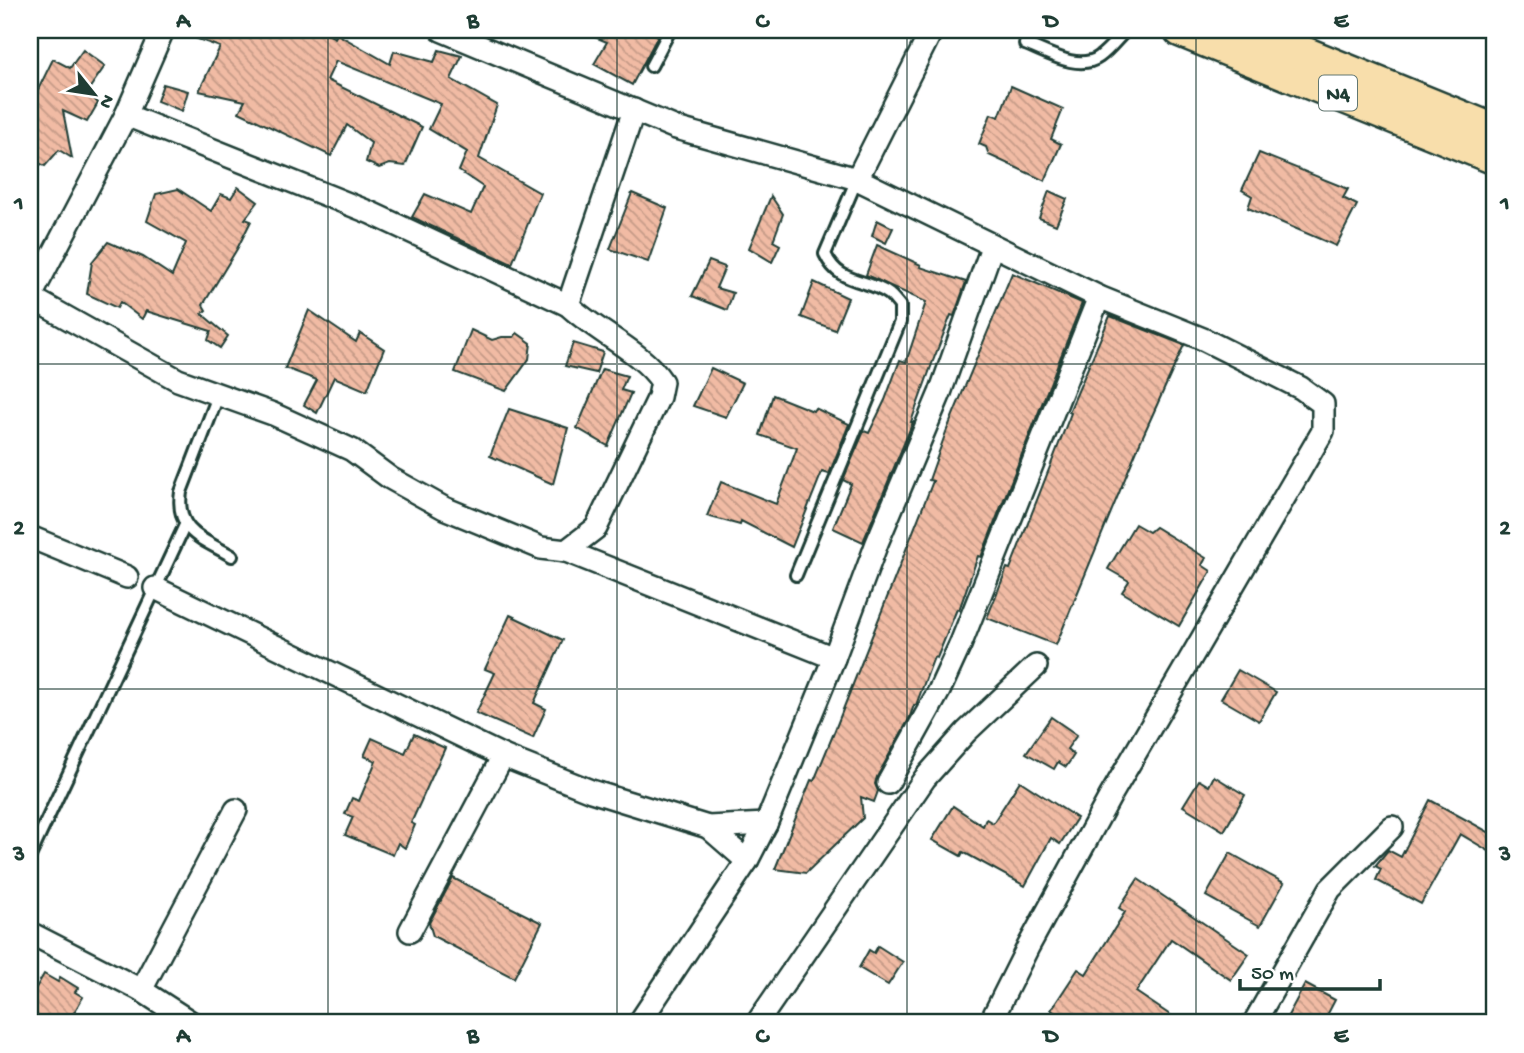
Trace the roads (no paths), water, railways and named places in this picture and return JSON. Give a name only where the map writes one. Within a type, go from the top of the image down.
[{"type":"highway","name":"N4","points":[[1181,30],[1494,157]]},
{"type":"highway","name":"N4","points":[[1246,30],[1494,131]]},
{"type":"street","points":[[163,30],[126,115],[30,298],[178,380],[273,414],[352,450],[390,478],[444,508],[541,548],[566,551],[834,659]]},
{"type":"street","points":[[441,30],[676,128],[857,179],[893,194],[992,247],[1016,255],[1098,298],[1203,339],[1301,388],[1323,404],[1322,431],[1111,795],[1028,947],[991,1023]]},
{"type":"street","points":[[857,179],[932,30]]},
{"type":"street","points":[[568,305],[634,110]]},
{"type":"street","points":[[126,115],[371,213],[568,305],[586,322],[653,368],[662,382],[659,397],[596,527],[566,551]]},
{"type":"street","points":[[639,1023],[747,861],[766,824],[834,659],[877,543],[940,393],[992,247]]},
{"type":"street","points":[[888,783],[939,691],[961,643],[1098,298]]},
{"type":"street","points":[[30,537],[127,577]]},
{"type":"street","points":[[155,588],[503,756],[591,791],[708,827],[766,824]]},
{"type":"street","points":[[757,1023],[925,778],[966,732],[1036,666]]},
{"type":"street","points":[[410,931],[503,756]]},
{"type":"street","points":[[141,990],[236,810]]},
{"type":"street","points":[[708,827],[747,861]]},
{"type":"street","points":[[1254,1023],[1331,890],[1392,827]]},
{"type":"street","points":[[30,933],[141,990],[192,1023]]},
{"type":"lane","points":[[651,66],[670,30]]},
{"type":"lane","points":[[1025,44],[1074,62],[1084,62],[1099,57],[1126,30]]},
{"type":"lane","points":[[796,575],[900,322],[901,306],[889,293],[841,274],[832,268],[825,254],[857,179]]},
{"type":"lane","points":[[218,396],[181,492],[179,508],[185,525],[232,556]]},
{"type":"lane","points":[[30,856],[185,525]]}]
